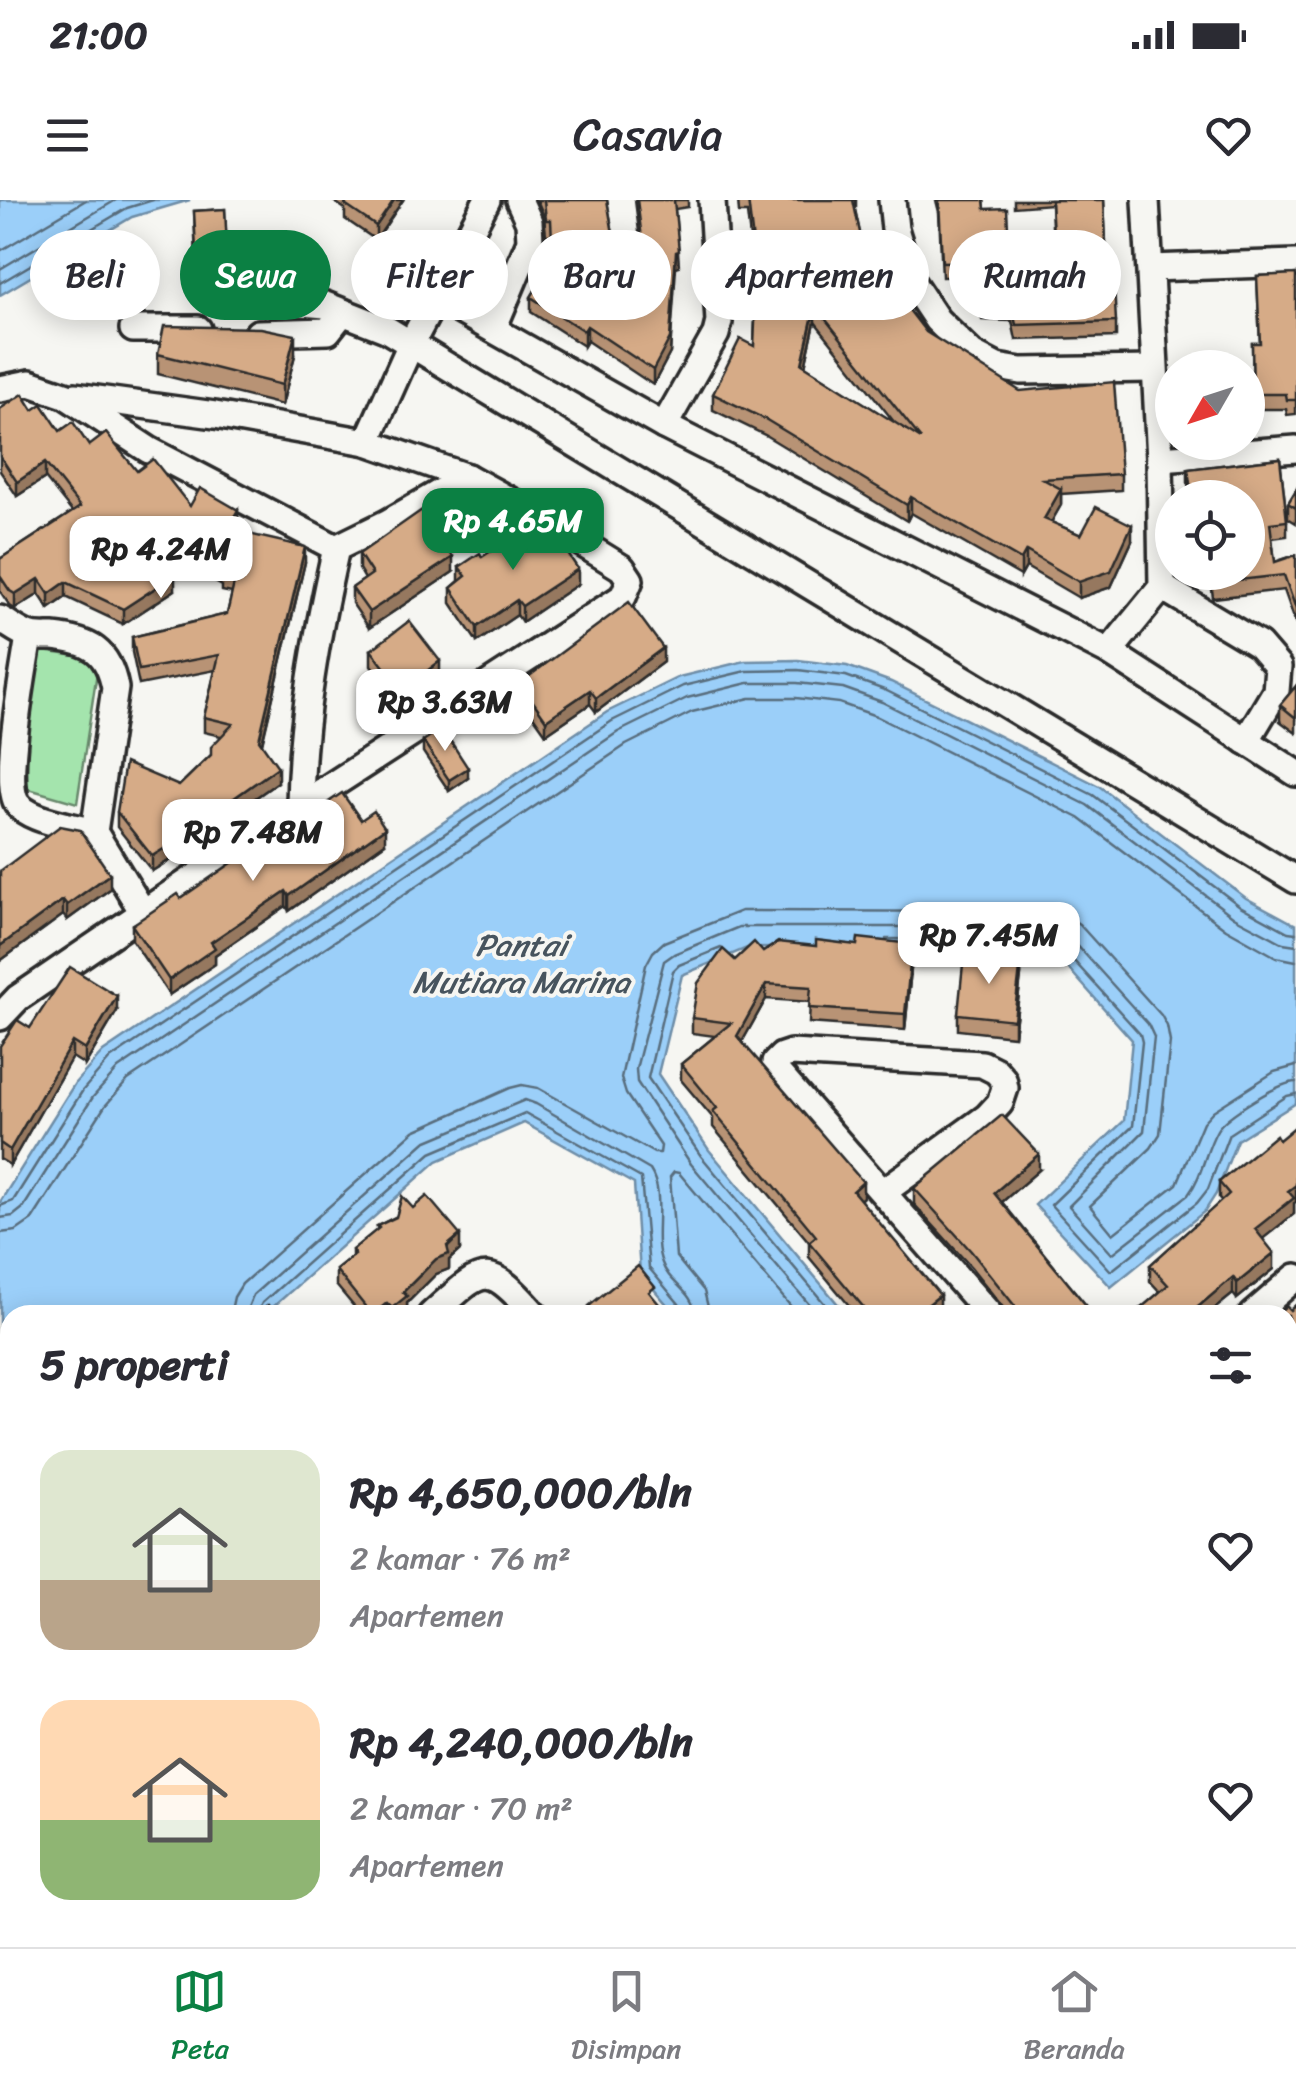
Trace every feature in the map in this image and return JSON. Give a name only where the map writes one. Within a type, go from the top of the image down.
[{"type":"street","points":[[471,230],[487,200]]},
{"type":"street","points":[[493,328],[530,241],[519,200]]},
{"type":"street","points":[[664,426],[712,346],[719,322],[712,200]]},
{"type":"street","points":[[892,200],[910,281],[937,320],[972,354],[997,367],[1021,372],[1154,368]]},
{"type":"street","points":[[1146,200],[1155,383]]},
{"type":"street","points":[[1150,268],[1296,262]]},
{"type":"street","points":[[331,308],[386,329],[1296,880]]},
{"type":"street","points":[[133,329],[316,333],[328,331],[344,312]]},
{"type":"street","points":[[367,442],[424,320]]},
{"type":"street","points":[[478,320],[664,426],[1109,652],[1296,773]]},
{"type":"street","points":[[0,389],[30,383],[65,395],[215,415],[367,442],[466,477],[622,568],[630,580],[616,603],[300,806],[18,998],[0,1017]]},
{"type":"street","points":[[65,395],[149,450],[336,548]]},
{"type":"street","points":[[1265,452],[1296,450]]},
{"type":"street","points":[[336,548],[466,477]]},
{"type":"street","points":[[300,806],[306,702],[336,548]]},
{"type":"street","points":[[1109,652],[1160,590]]},
{"type":"street","points":[[1167,590],[1260,645],[1278,668],[1276,691],[1246,741]]},
{"type":"street","points":[[0,619],[29,636],[91,646],[111,668],[114,688],[94,832],[144,914]]},
{"type":"street","points":[[29,636],[11,793],[22,809],[94,832]]},
{"type":"street","points":[[883,1192],[994,1112],[1005,1088],[1003,1079],[996,1070],[982,1064],[791,1053],[782,1056],[775,1063],[776,1071],[981,1305]]},
{"type":"street","points":[[443,1305],[474,1279],[490,1276],[506,1282],[526,1305]]},
{"type":"street","points":[[1264,1305],[1296,1277]]},
{"type":"green space","points":[[35,650],[99,659],[77,803],[15,785]]},
{"type":"water","points":[[0,200],[190,200],[132,217],[110,230],[30,230],[30,277],[0,295]]},
{"type":"water","name":"Pantai Mutiara Marina","points":[[798,660],[847,666],[891,682],[1099,786],[1246,898],[1296,925],[1296,1103],[1237,1140],[1216,1194],[1205,1211],[1111,1287],[1035,1205],[1124,1121],[1132,1040],[1052,950],[747,948],[682,975],[658,1074],[709,1150],[839,1305],[667,1305],[640,1273],[634,1184],[524,1123],[437,1161],[275,1305],[0,1305],[0,1202],[75,1083],[103,1052],[607,712],[679,677],[745,661]]},
{"type":"building","points":[[348,200],[394,200],[376,226],[345,205]]},
{"type":"building","points":[[544,200],[607,200],[612,230],[551,230],[551,220],[546,220]]},
{"type":"building","points":[[637,200],[674,200],[679,251],[670,338],[653,370],[587,326],[584,331],[567,320],[671,320],[671,230],[641,230]]},
{"type":"building","points":[[748,200],[853,200],[859,230],[752,230]]},
{"type":"building","points":[[939,200],[984,200],[985,209],[1007,208],[1008,230],[949,230],[949,262],[942,262]]},
{"type":"building","points":[[1051,200],[1104,200],[1105,230],[1053,230]]},
{"type":"building","points":[[225,209],[226,230],[195,230],[194,211]]},
{"type":"building","points":[[1296,274],[1296,400],[1287,400],[1286,394],[1265,394],[1265,350],[1252,350],[1252,343],[1260,343],[1257,276]]},
{"type":"building","points":[[755,320],[812,320],[802,364],[921,439],[826,320],[917,320],[926,332],[1020,391],[1114,382],[1121,474],[1043,479],[1061,489],[1044,519],[1081,535],[1096,507],[1132,525],[1111,571],[1079,582],[1026,551],[1021,560],[911,497],[907,505],[765,419],[713,394],[740,339],[754,346]]},
{"type":"building","points":[[1015,320],[1116,322],[1016,325]]},
{"type":"building","points":[[164,326],[261,328],[295,335],[282,385],[158,354]]},
{"type":"building","points":[[23,394],[33,410],[42,404],[60,431],[73,422],[89,446],[106,433],[137,471],[153,459],[190,506],[200,488],[238,510],[227,529],[305,547],[259,740],[278,767],[203,820],[205,824],[152,856],[117,812],[125,763],[179,786],[211,755],[211,747],[233,724],[204,717],[219,655],[139,670],[132,637],[227,614],[235,579],[222,576],[223,571],[152,530],[175,575],[123,609],[66,582],[49,594],[39,579],[15,594],[10,591],[0,576],[0,559],[80,507],[45,463],[17,482],[0,456],[0,409]]},
{"type":"building","points":[[1280,458],[1287,521],[1270,523],[1275,562],[1296,555],[1296,609],[1284,575],[1265,577],[1265,480],[1190,480],[1188,469]]},
{"type":"building","points":[[1296,490],[1296,508],[1288,503]]},
{"type":"building","points":[[422,510],[453,557],[369,612],[352,588],[372,574],[359,554]]},
{"type":"building","points":[[538,520],[551,528],[578,569],[522,606],[517,600],[477,627],[451,588],[466,576],[459,567],[480,553],[482,557]]},
{"type":"building","points":[[629,602],[663,648],[596,698],[590,690],[546,720],[520,683]]},
{"type":"building","points":[[409,621],[440,661],[402,690],[371,650]]},
{"type":"building","points":[[1296,686],[1296,718],[1280,705]]},
{"type":"building","points":[[442,728],[468,768],[449,780],[423,741]]},
{"type":"building","points":[[342,793],[361,820],[374,811],[385,828],[289,896],[286,891],[211,942],[215,948],[169,980],[132,925],[178,894],[181,898],[294,820],[296,824]]},
{"type":"building","points":[[60,826],[80,830],[110,874],[67,905],[63,900],[0,946],[0,871]]},
{"type":"building","points":[[858,938],[912,944],[905,1014],[809,1008],[811,987],[766,984],[737,1036],[863,1182],[853,1191],[940,1295],[928,1305],[862,1305],[809,1242],[816,1236],[713,1111],[717,1108],[681,1064],[731,1023],[692,1018],[698,983],[723,949],[735,960],[754,942],[763,952],[778,942],[816,946],[816,940],[857,945]]},
{"type":"building","points":[[964,954],[1021,960],[1014,1020],[958,1014]]},
{"type":"building","points":[[70,967],[117,996],[85,1050],[72,1042],[10,1150],[0,1143],[0,1046],[17,1020],[30,1028]]},
{"type":"building","points":[[1002,1115],[1039,1154],[994,1193],[1086,1305],[1014,1305],[914,1188]]},
{"type":"building","points":[[1296,1126],[1296,1185],[1288,1191],[1294,1198],[1255,1229],[1274,1253],[1237,1283],[1233,1277],[1200,1305],[1145,1305],[1168,1285],[1150,1265],[1229,1194],[1219,1182],[1276,1135],[1279,1140]]},
{"type":"building","points":[[402,1196],[413,1208],[427,1196],[460,1235],[447,1246],[449,1254],[436,1259],[403,1292],[407,1296],[396,1305],[364,1305],[336,1270],[355,1255],[352,1250],[377,1226],[396,1217]]},
{"type":"building","points":[[638,1266],[655,1287],[649,1292],[660,1305],[590,1305]]}]
